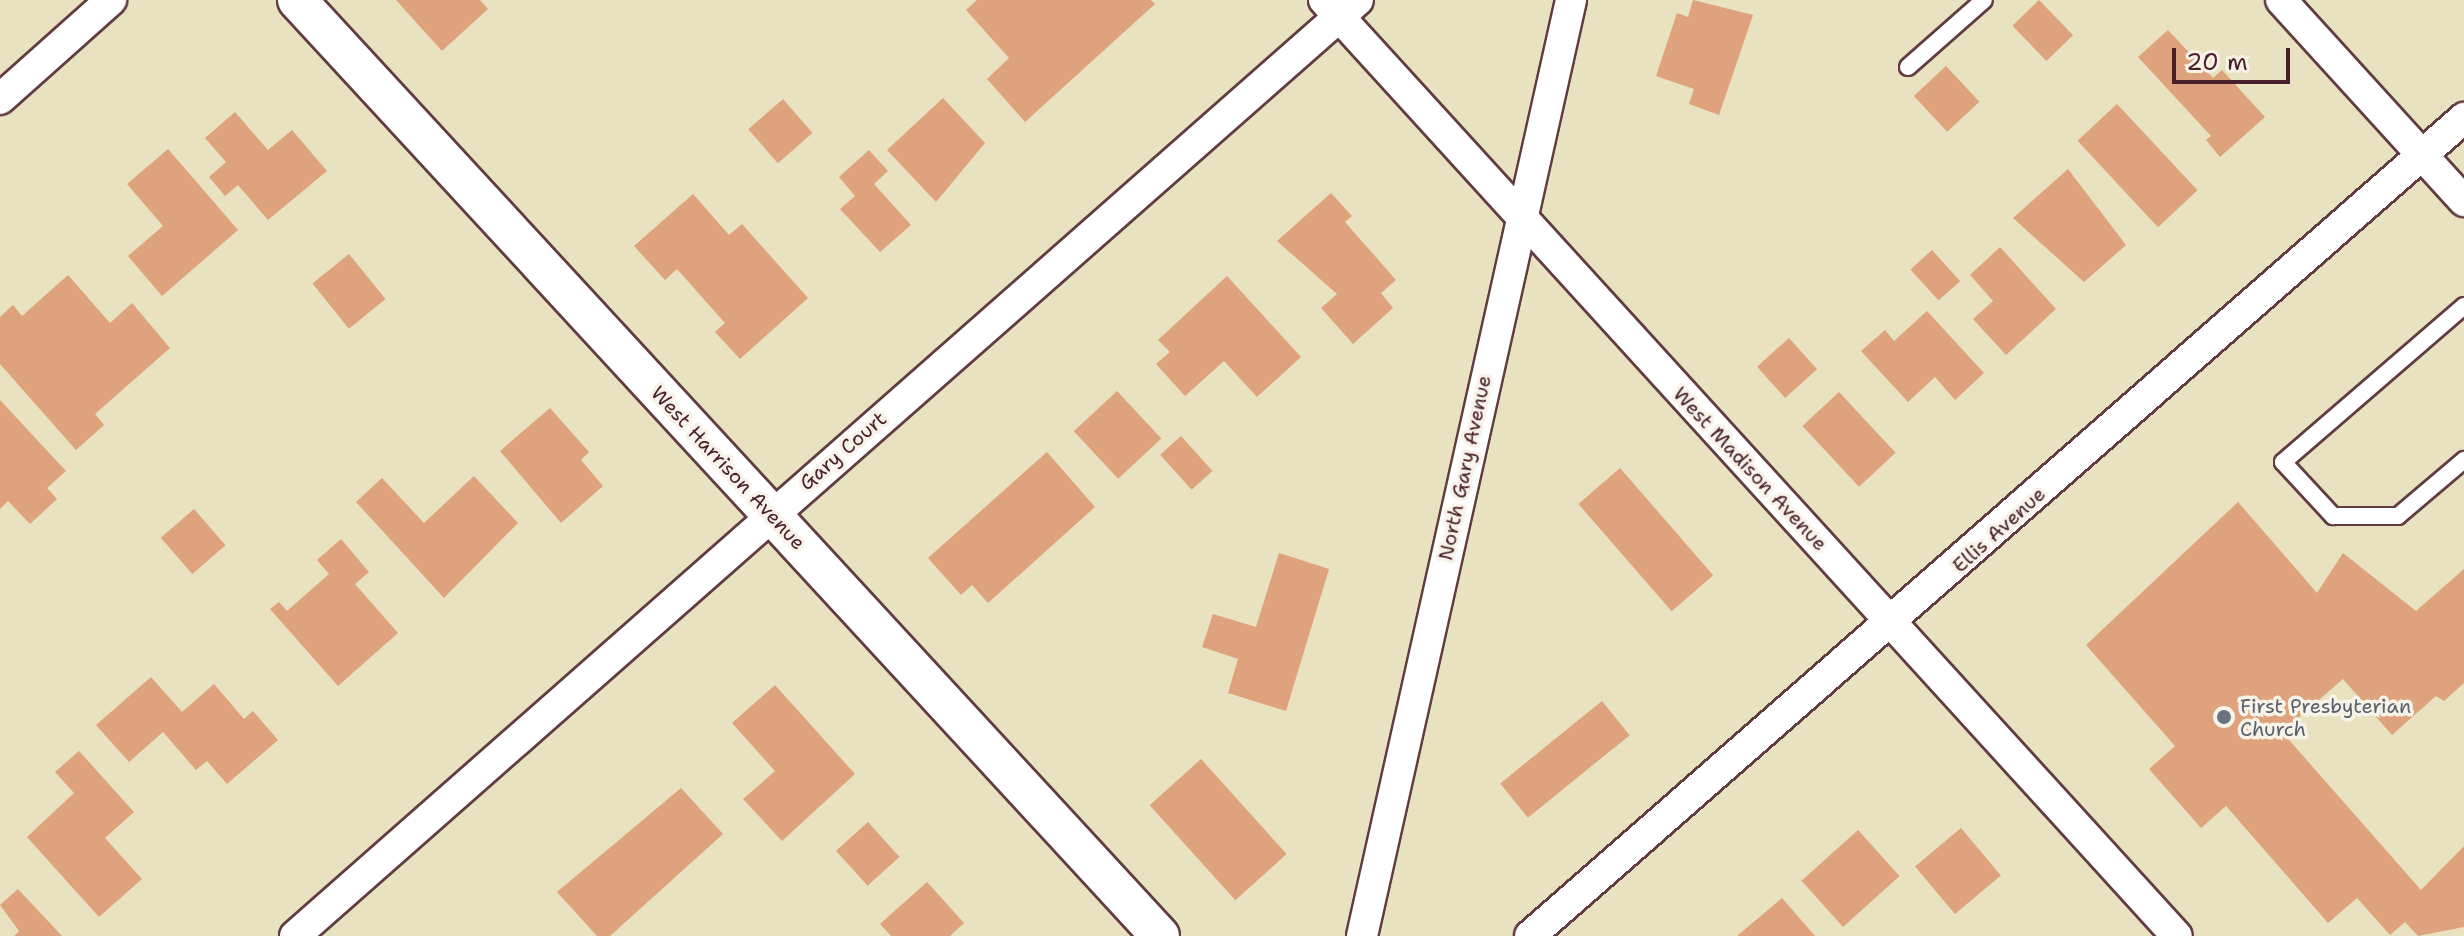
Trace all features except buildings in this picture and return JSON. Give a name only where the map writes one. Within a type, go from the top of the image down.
[{"type":"street","points":[[0,99],[111,0]]},
{"type":"street","name":"West Harrison Avenue","points":[[297,0],[1160,936]]},
{"type":"street","name":"North Gary Avenue","points":[[1362,936],[1519,220],[1571,0]]},
{"type":"street","points":[[2281,0],[2464,201]]},
{"type":"street","name":"Gary Court","points":[[295,936],[1340,5]]},
{"type":"street","name":"West Madison Avenue","points":[[1340,5],[1519,220],[2177,936]]},
{"type":"street","name":"Ellis Avenue","points":[[1530,936],[1893,624],[2464,118]]},
{"type":"lane","points":[[1908,67],[1984,0]]},
{"type":"lane","points":[[2464,306],[2283,462],[2333,516],[2398,516],[2464,460]]},
{"type":"place","name":"First Presbyterian Church","points":[[2224,717]]}]
